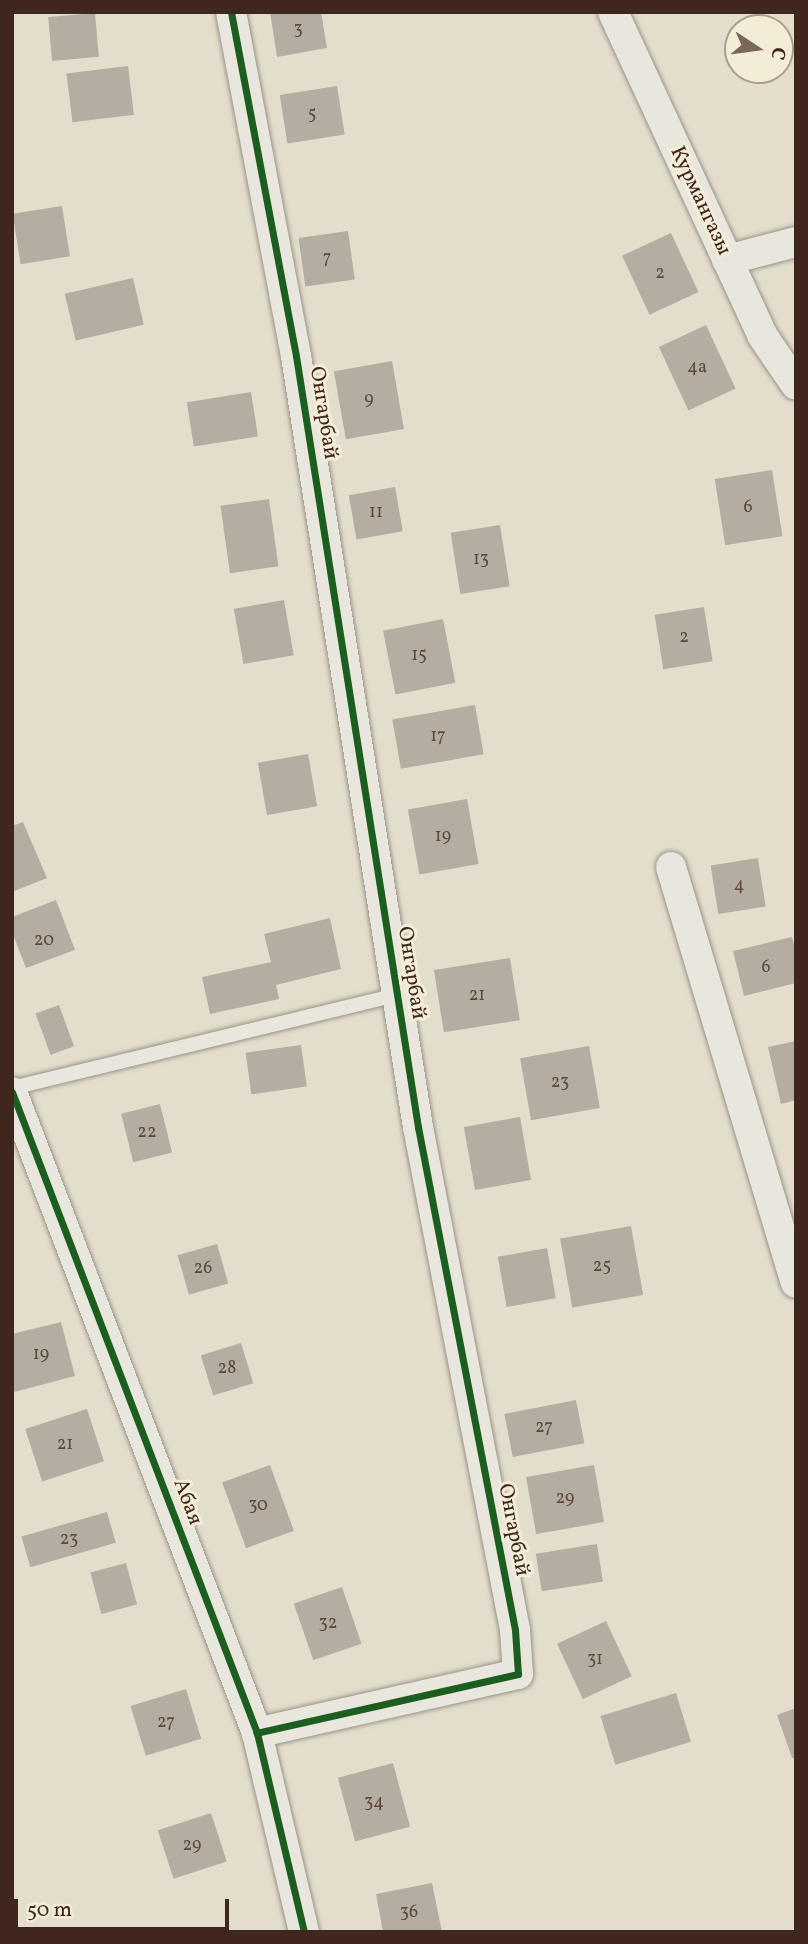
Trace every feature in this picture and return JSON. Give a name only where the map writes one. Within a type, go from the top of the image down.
[{"type":"street","name":"Онгарбай","points":[[231,12],[296,356],[418,1126],[515,1630],[518,1674],[257,1733]]},
{"type":"street","name":"Курмангазы","points":[[613,12],[762,335],[796,385]]},
{"type":"street","points":[[727,260],[796,242]]},
{"type":"street","points":[[671,867],[796,1283]]},
{"type":"street","name":"Абая","points":[[12,1090],[257,1733],[304,1932]]},
{"type":"lane","points":[[12,1090],[397,995]]},
{"type":"building","points":[[270,12],[321,12],[327,48],[277,57]]},
{"type":"building","points":[[95,13],[99,57],[52,61],[48,17]]},
{"type":"building","points":[[128,66],[134,115],[72,122],[66,74]]},
{"type":"building","points":[[337,86],[345,134],[287,143],[280,95]]},
{"type":"building","points":[[62,206],[70,256],[21,264],[13,214]]},
{"type":"building","points":[[348,231],[355,280],[305,286],[298,238]]},
{"type":"building","points":[[671,233],[698,292],[650,315],[622,256]]},
{"type":"building","points":[[133,278],[144,325],[76,341],[65,294]]},
{"type":"building","points":[[706,325],[736,388],[688,410],[659,347]]},
{"type":"building","points":[[392,361],[404,429],[346,439],[334,371]]},
{"type":"building","points":[[251,392],[258,436],[194,447],[187,402]]},
{"type":"building","points":[[772,470],[782,536],[725,545],[715,479]]},
{"type":"building","points":[[395,487],[403,531],[357,539],[349,495]]},
{"type":"building","points":[[269,499],[278,566],[230,573],[220,506]]},
{"type":"building","points":[[500,525],[510,586],[460,594],[451,533]]},
{"type":"building","points":[[284,600],[294,655],[243,664],[234,609]]},
{"type":"building","points":[[704,607],[713,661],[663,669],[655,615]]},
{"type":"building","points":[[443,619],[455,683],[396,694],[383,631]]},
{"type":"building","points":[[475,705],[484,754],[401,769],[392,720]]},
{"type":"building","points":[[308,754],[317,806],[267,815],[258,763]]},
{"type":"building","points":[[467,799],[478,864],[419,874],[408,809]]},
{"type":"building","points":[[23,822],[47,878],[12,892],[12,826]]},
{"type":"building","points":[[758,858],[766,906],[718,914],[711,866]]},
{"type":"building","points":[[56,900],[75,950],[26,968],[12,932],[12,917]]},
{"type":"building","points":[[330,918],[341,969],[276,985],[279,999],[210,1014],[202,977],[271,962],[264,934]]},
{"type":"building","points":[[792,937],[796,952],[796,983],[744,996],[733,951]]},
{"type":"building","points":[[510,958],[520,1020],[444,1032],[434,970]]},
{"type":"building","points":[[59,1005],[74,1046],[51,1055],[36,1014]]},
{"type":"building","points":[[796,1041],[796,1100],[781,1104],[768,1047]]},
{"type":"building","points":[[301,1045],[307,1087],[251,1094],[246,1053]]},
{"type":"building","points":[[589,1046],[600,1108],[531,1120],[520,1058]]},
{"type":"building","points":[[160,1104],[172,1153],[133,1162],[121,1114]]},
{"type":"building","points":[[520,1117],[531,1180],[475,1190],[464,1127]]},
{"type":"building","points":[[631,1226],[643,1295],[572,1307],[560,1239]]},
{"type":"building","points":[[217,1244],[228,1283],[189,1295],[178,1255]]},
{"type":"building","points":[[547,1248],[556,1298],[507,1307],[498,1257]]},
{"type":"building","points":[[61,1322],[75,1376],[14,1392],[12,1334]]},
{"type":"building","points":[[241,1343],[253,1383],[213,1395],[201,1355]]},
{"type":"building","points":[[576,1400],[584,1443],[513,1457],[504,1414]]},
{"type":"building","points":[[87,1409],[104,1461],[42,1481],[25,1429]]},
{"type":"building","points":[[270,1465],[294,1531],[246,1548],[222,1482]]},
{"type":"building","points":[[594,1465],[604,1522],[536,1534],[526,1477]]},
{"type":"building","points":[[107,1512],[116,1543],[30,1567],[21,1537]]},
{"type":"building","points":[[597,1544],[603,1582],[542,1591],[536,1554]]},
{"type":"building","points":[[126,1563],[137,1605],[101,1614],[90,1573]]},
{"type":"building","points":[[342,1587],[362,1644],[313,1660],[294,1604]]},
{"type":"building","points":[[606,1621],[632,1676],[583,1699],[557,1644]]},
{"type":"building","points":[[186,1689],[201,1739],[146,1756],[131,1706]]},
{"type":"building","points":[[676,1693],[691,1742],[615,1765],[600,1716]]},
{"type":"building","points":[[796,1708],[796,1757],[792,1758],[777,1715]]},
{"type":"building","points":[[393,1763],[410,1827],[355,1842],[338,1778]]},
{"type":"building","points":[[211,1813],[227,1862],[174,1879],[158,1830]]},
{"type":"building","points":[[432,1883],[442,1932],[383,1932],[376,1894]]},
{"type":"cycle path","points":[[231,12],[296,356],[418,1127],[515,1630],[518,1674],[257,1733]]},
{"type":"cycle path","points":[[12,1092],[257,1733],[304,1932]]}]
